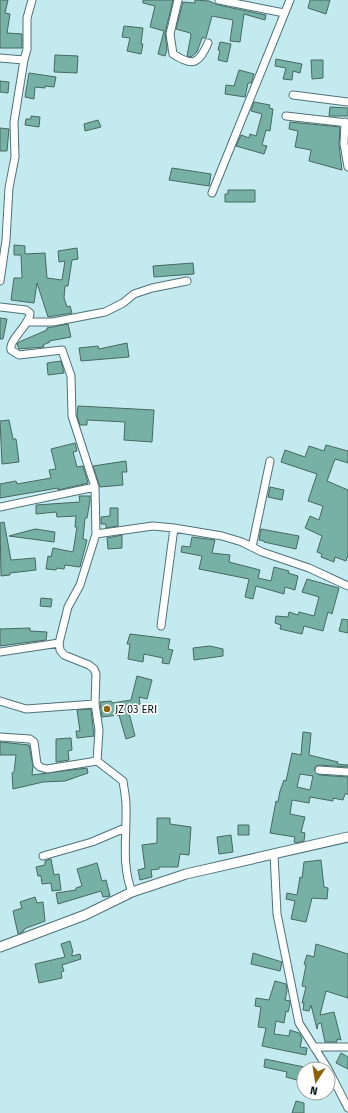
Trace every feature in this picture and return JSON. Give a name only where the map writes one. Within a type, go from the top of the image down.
[{"type":"street","points":[[0,280],[6,240],[9,188],[14,157],[14,122],[28,40],[27,18],[32,0]]},
{"type":"street","points":[[178,0],[170,34],[173,54],[185,62],[193,62],[199,60],[208,43]]},
{"type":"street","points":[[219,0],[284,13]]},
{"type":"street","points":[[212,193],[290,0]]},
{"type":"street","points":[[0,58],[24,60]]},
{"type":"street","points":[[293,95],[348,102]]},
{"type":"street","points":[[286,116],[346,122],[344,144],[348,167]]},
{"type":"street","points":[[28,322],[53,322],[104,312],[123,303],[134,294],[152,288],[187,282]]},
{"type":"street","points":[[0,308],[26,310],[30,313],[28,322],[11,344],[11,350],[19,355],[62,350],[71,376],[72,416],[95,487],[96,534],[80,585],[68,607],[60,650],[64,655],[94,669],[96,674],[95,704],[99,730],[97,761]]},
{"type":"street","points":[[252,547],[270,461]]},
{"type":"street","points":[[0,507],[95,487]]},
{"type":"street","points":[[96,534],[140,527],[174,528],[222,536],[309,568],[348,586]]},
{"type":"street","points":[[161,626],[174,528]]},
{"type":"street","points":[[0,652],[60,644]]},
{"type":"street","points":[[0,701],[26,709],[95,704]]},
{"type":"street","points":[[0,737],[30,739],[34,742],[37,764],[40,768],[97,761],[112,771],[123,781],[126,805],[125,828],[127,875],[132,892]]},
{"type":"street","points":[[319,770],[348,772]]},
{"type":"street","points":[[43,856],[92,842],[125,828]]},
{"type":"street","points":[[0,947],[85,915],[132,892],[186,874],[348,837]]},
{"type":"street","points":[[274,854],[277,914],[297,1016],[299,1022],[323,1061]]},
{"type":"street","points":[[314,1046],[348,1047]]},
{"type":"street","points":[[336,1085],[348,1108]]},
{"type":"building","points":[[0,0],[8,0],[5,13],[10,14],[7,33],[22,34],[22,48],[0,48]]},
{"type":"building","points":[[143,0],[173,0],[165,33],[167,50],[165,56],[158,54],[164,31],[150,27],[155,6],[143,3]]},
{"type":"building","points":[[195,0],[209,1],[218,5],[266,15],[265,20],[244,14],[240,42],[230,41],[233,20],[212,16],[206,38],[202,38],[197,52],[191,57],[187,56],[191,35],[190,33],[176,29],[183,2],[195,3]]},
{"type":"building","points":[[310,0],[330,0],[326,14],[308,8]]},
{"type":"building","points":[[124,26],[143,28],[141,44],[143,44],[141,54],[127,51],[130,38],[122,37]]},
{"type":"building","points":[[220,42],[231,44],[227,62],[218,60]]},
{"type":"building","points":[[55,55],[78,56],[77,73],[54,72]]},
{"type":"building","points":[[276,59],[302,64],[300,73],[293,71],[292,80],[283,79],[286,68],[275,66]]},
{"type":"building","points":[[311,60],[323,60],[323,78],[312,79]]},
{"type":"building","points":[[239,70],[254,74],[251,83],[248,83],[245,97],[225,94],[226,85],[234,86]]},
{"type":"building","points":[[29,73],[56,77],[54,87],[35,87],[34,99],[25,97]]},
{"type":"building","points":[[0,81],[9,82],[8,93],[0,92]]},
{"type":"building","points":[[254,102],[270,105],[269,108],[273,109],[270,131],[266,130],[262,145],[267,146],[264,154],[236,146],[241,135],[249,138],[250,134],[256,136],[262,114],[251,111]]},
{"type":"building","points":[[330,107],[348,108],[348,116],[329,116]]},
{"type":"building","points":[[31,116],[40,117],[39,127],[25,125],[26,119],[31,119]]},
{"type":"building","points":[[98,120],[101,127],[85,131],[84,124]]},
{"type":"building","points":[[290,122],[340,127],[339,145],[342,170],[309,161],[311,150],[295,147],[298,131],[289,129]]},
{"type":"building","points":[[0,128],[9,129],[7,151],[0,151]]},
{"type":"building","points":[[172,168],[211,174],[209,186],[169,180]]},
{"type":"building","points":[[228,190],[255,190],[255,202],[225,202],[225,194],[228,194]]},
{"type":"building","points":[[14,245],[25,246],[25,254],[45,253],[47,278],[62,280],[65,261],[59,262],[58,251],[77,248],[78,259],[72,260],[68,286],[65,286],[64,298],[67,307],[70,306],[72,313],[48,317],[37,283],[34,303],[11,300],[14,278],[22,278],[21,255],[14,255]]},
{"type":"building","points":[[193,263],[194,274],[154,277],[153,266]]},
{"type":"building","points":[[0,318],[7,319],[3,339],[0,339]]},
{"type":"building","points":[[68,324],[71,337],[49,341],[50,342],[43,345],[44,347],[19,349],[17,344],[19,342],[47,330],[47,328]]},
{"type":"building","points":[[127,343],[129,357],[81,361],[79,348],[98,346],[99,349]]},
{"type":"building","points":[[61,361],[64,373],[48,375],[47,363]]},
{"type":"building","points":[[78,406],[154,410],[152,442],[124,440],[125,422],[87,420],[87,425],[80,425],[77,416]]},
{"type":"building","points":[[9,420],[13,439],[16,439],[19,462],[2,464],[0,421]]},
{"type":"building","points":[[75,443],[77,451],[73,452],[77,467],[83,466],[88,483],[58,490],[58,488],[0,498],[0,484],[16,481],[17,484],[51,478],[49,470],[56,469],[51,449]]},
{"type":"building","points":[[326,445],[348,451],[348,463],[335,459],[327,481],[348,490],[348,555],[346,561],[335,557],[334,562],[321,557],[322,554],[317,552],[322,536],[305,528],[310,516],[319,520],[323,506],[308,501],[317,474],[281,462],[285,450],[305,457],[309,446],[324,451]]},
{"type":"building","points":[[126,461],[127,472],[122,472],[123,485],[100,487],[93,466]]},
{"type":"building","points":[[270,487],[284,490],[282,500],[268,497]]},
{"type":"building","points":[[79,496],[90,496],[87,518],[85,518],[83,539],[87,540],[80,567],[65,565],[64,569],[46,569],[48,556],[51,557],[53,548],[73,552],[77,527],[75,527],[76,516],[57,517],[56,512],[36,514],[36,505],[80,502]]},
{"type":"building","points":[[110,508],[118,508],[118,526],[106,528],[106,524],[101,524],[101,517],[110,516]]},
{"type":"building","points":[[4,522],[11,560],[35,558],[36,570],[10,573],[10,575],[1,576],[0,523]]},
{"type":"building","points":[[35,529],[55,532],[54,542],[9,536]]},
{"type":"building","points":[[261,529],[299,536],[296,549],[259,540]]},
{"type":"building","points":[[122,535],[122,548],[108,549],[107,538]]},
{"type":"building","points":[[192,537],[215,540],[212,553],[230,555],[229,562],[260,570],[258,578],[271,581],[274,567],[289,571],[288,573],[298,576],[295,590],[285,587],[284,594],[256,586],[253,599],[245,597],[249,579],[199,569],[202,556],[181,552],[182,546],[190,547]]},
{"type":"building","points":[[307,579],[339,588],[332,614],[328,612],[323,631],[304,626],[302,634],[280,629],[281,625],[275,623],[276,616],[288,617],[289,612],[298,615],[299,612],[314,616],[319,597],[302,592]]},
{"type":"building","points":[[41,598],[52,599],[51,607],[40,606]]},
{"type":"building","points":[[342,619],[348,620],[348,633],[339,631]]},
{"type":"building","points":[[30,628],[30,631],[47,632],[46,640],[0,646],[0,629]]},
{"type":"building","points":[[130,634],[170,639],[168,649],[173,650],[169,664],[162,663],[163,658],[144,654],[143,662],[128,659],[130,644],[127,644]]},
{"type":"building","points":[[210,646],[223,649],[223,656],[194,660],[193,648]]},
{"type":"building","points":[[137,676],[152,680],[147,699],[139,697],[140,704],[136,705],[137,708],[128,709],[135,736],[126,739],[119,715],[102,717],[100,702],[111,701],[112,703],[131,700]]},
{"type":"building","points":[[91,709],[94,736],[77,738],[76,731],[80,731],[77,710]]},
{"type":"building","points":[[303,732],[311,733],[309,755],[338,762],[337,764],[348,765],[348,767],[319,765],[315,767],[314,770],[319,775],[348,777],[348,794],[345,794],[343,800],[333,798],[333,801],[310,797],[309,803],[292,800],[290,814],[305,817],[301,832],[305,833],[304,841],[296,843],[294,842],[295,837],[270,833],[276,801],[278,802],[284,780],[286,781],[292,753],[301,755]],"holes":[[[300,774],[313,776],[310,790],[297,787]]]},
{"type":"building","points":[[71,738],[72,750],[68,751],[69,760],[56,762],[56,739]]},
{"type":"building","points":[[0,742],[29,745],[33,766],[32,775],[87,768],[88,773],[65,781],[43,782],[13,789],[12,773],[14,772],[16,755],[0,755]]},
{"type":"building","points":[[157,818],[170,818],[170,824],[191,827],[189,855],[180,854],[178,867],[159,867],[159,869],[151,870],[152,877],[140,880],[138,870],[145,868],[142,845],[157,843]]},
{"type":"building","points":[[238,825],[249,825],[249,835],[238,835]]},
{"type":"building","points":[[231,835],[233,852],[219,854],[217,837]]},
{"type":"building","points":[[51,859],[54,875],[59,874],[61,890],[52,891],[51,883],[42,884],[41,876],[38,876],[36,867],[45,865],[45,861]]},
{"type":"building","points":[[321,860],[324,887],[328,888],[327,899],[312,898],[306,922],[291,919],[295,901],[286,899],[287,893],[297,895],[300,877],[302,878],[304,862]]},
{"type":"building","points":[[97,863],[102,881],[106,880],[110,896],[103,897],[101,891],[58,904],[56,893],[76,890],[76,888],[82,886],[77,869]]},
{"type":"building","points":[[35,897],[37,903],[43,902],[45,921],[24,929],[24,931],[18,934],[13,911],[22,908],[20,902]]},
{"type":"building","points":[[70,941],[73,952],[72,956],[80,954],[81,959],[62,965],[64,971],[61,972],[62,978],[39,983],[35,964],[65,957],[61,944]]},
{"type":"building","points":[[316,944],[348,954],[348,998],[326,991],[320,1015],[334,1012],[341,1040],[337,1039],[337,1042],[325,1042],[321,1023],[318,1024],[317,1029],[311,1005],[309,1011],[303,1010],[304,1003],[302,1003],[306,987],[302,986],[306,965],[304,964],[307,955],[314,957]]},
{"type":"building","points":[[253,953],[282,962],[280,971],[251,964]]},
{"type":"building","points":[[275,981],[286,984],[287,991],[285,1000],[290,1001],[290,1004],[288,1012],[286,1011],[284,1023],[276,1021],[274,1034],[289,1036],[290,1030],[299,1033],[302,1038],[300,1047],[307,1048],[306,1055],[262,1046],[266,1028],[258,1027],[261,1007],[255,1006],[256,998],[269,1000]]},
{"type":"building","points":[[341,1053],[348,1057],[348,1069],[336,1063]]},
{"type":"building","points":[[265,1059],[296,1065],[296,1080],[286,1077],[287,1072],[264,1067]]},
{"type":"building","points":[[296,1101],[304,1103],[304,1113],[292,1113]]},
{"type":"place","name":"JZ 03 ERI","points":[[107,709]]}]
